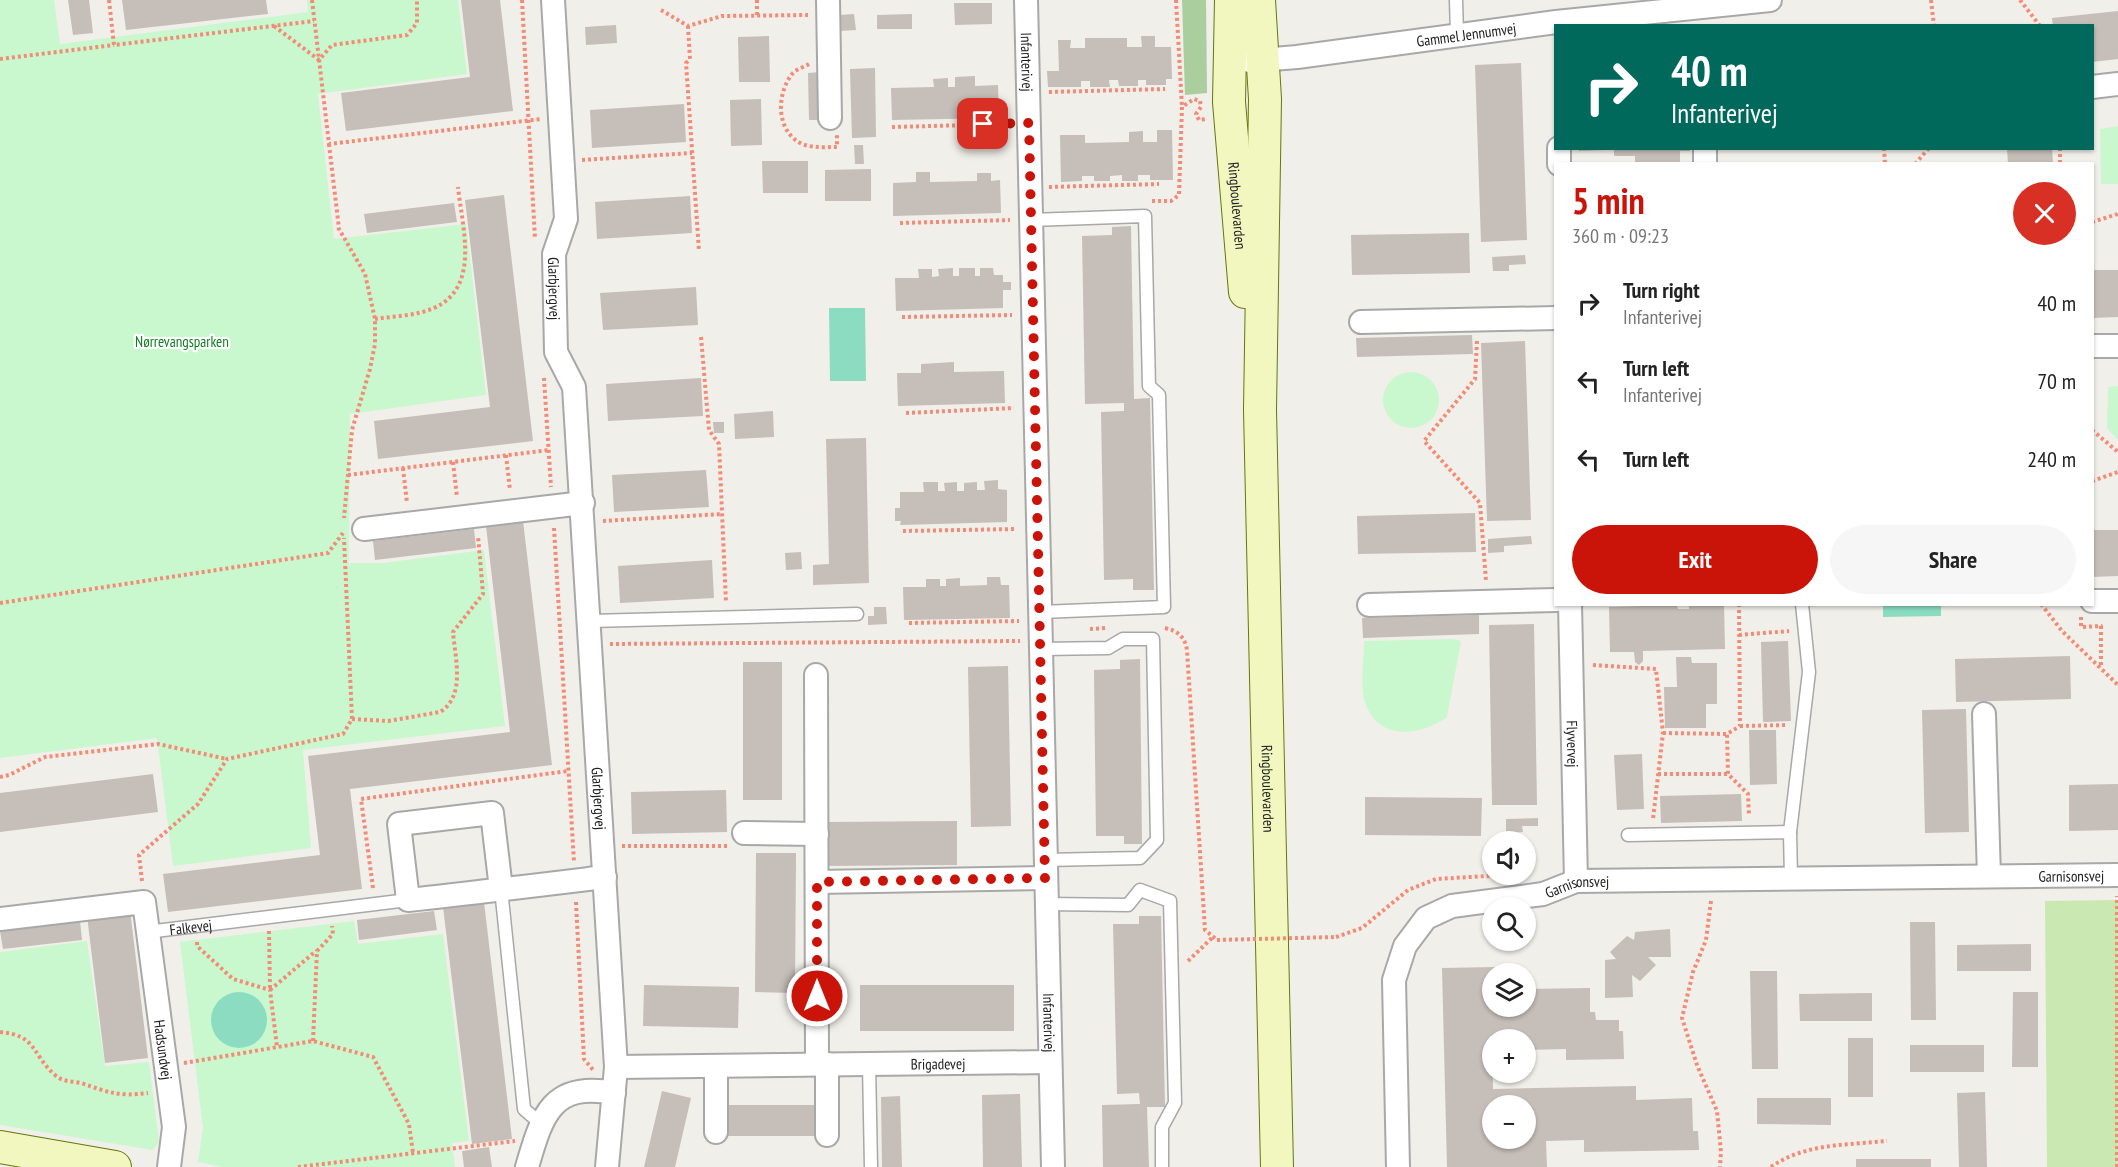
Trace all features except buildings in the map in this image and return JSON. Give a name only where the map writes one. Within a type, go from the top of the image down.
[{"type":"main road","name":"Ringboulevarden","points":[[1231,0],[1229,102],[1250,343],[1260,410]]},
{"type":"main road","name":"Ringboulevarden","points":[[1259,0],[1265,99],[1260,410],[1277,1167]]},
{"type":"main road","points":[[0,1147],[115,1167]]},
{"type":"street","name":"Glarbjergvej","points":[[553,0],[566,219],[554,254],[556,352],[574,387],[616,1066],[607,1167]]},
{"type":"street","name":"Infanterivej","points":[[1026,0],[1053,1167]]},
{"type":"street","name":"Gammel Jennumvej","points":[[1556,24],[1701,16],[1770,0]]},
{"type":"street","points":[[828,7],[830,118]]},
{"type":"street","name":"Gammel Jennumvej","points":[[1230,61],[1262,61],[1554,24]]},
{"type":"street","points":[[2094,87],[2118,84]]},
{"type":"street","points":[[1361,322],[1554,318]]},
{"type":"street","points":[[2094,346],[2118,346]]},
{"type":"street","points":[[354,530],[552,507],[583,513]]},
{"type":"street","points":[[1369,605],[1554,600]]},
{"type":"street","points":[[2087,608],[2118,601]]},
{"type":"street","name":"Flyvervej","points":[[1570,606],[1576,881]]},
{"type":"street","points":[[816,675],[817,882],[822,1064],[827,1135]]},
{"type":"street","points":[[1984,714],[1989,876]]},
{"type":"street","points":[[408,900],[399,824],[492,813],[501,889]]},
{"type":"street","points":[[744,833],[817,834]]},
{"type":"street","points":[[817,882],[1045,869]]},
{"type":"street","name":"Garnisonsvej","points":[[1398,1167],[1394,980],[1405,946],[1426,918],[1452,906],[1543,894],[1576,881],[2117,875]]},
{"type":"street","name":"Falkevej","points":[[408,900],[605,876]]},
{"type":"street","points":[[0,919],[144,902]]},
{"type":"street","name":"Falkevej","points":[[144,902],[147,932]]},
{"type":"street","name":"Hadsundvej","points":[[147,932],[174,1127],[169,1167]]},
{"type":"street","name":"Brigadevej","points":[[616,1066],[1049,1062]]},
{"type":"street","points":[[716,1065],[716,1132]]},
{"type":"street","points":[[530,1157],[540,1123],[553,1107],[570,1093],[589,1089],[614,1093]]},
{"type":"lane","points":[[1456,0],[1456,35]]},
{"type":"lane","points":[[1031,220],[1145,216],[1149,386],[1159,395],[1162,513],[1164,607],[1041,630]]},
{"type":"lane","points":[[1791,879],[1790,832],[1809,672],[1802,606]]},
{"type":"lane","points":[[590,621],[856,614]]},
{"type":"lane","points":[[1041,630],[1108,648],[1123,639],[1154,639],[1157,840],[1140,858],[1045,869]]},
{"type":"lane","points":[[1628,835],[1790,832]]},
{"type":"lane","points":[[501,889],[524,1110],[540,1123]]},
{"type":"lane","points":[[1046,904],[1128,905],[1140,890],[1170,901],[1175,1103],[1162,1127],[1162,1167]]},
{"type":"lane","name":"Falkevej","points":[[147,932],[408,900]]},
{"type":"lane","points":[[868,1064],[871,1167]]},
{"type":"path","points":[[109,0],[114,45]]},
{"type":"path","points":[[0,777],[45,757],[158,744],[228,759],[344,734],[352,719],[354,530],[348,475],[352,430],[375,344],[375,319],[365,274],[339,229],[312,0]]},
{"type":"path","points":[[320,60],[332,45],[407,35],[417,23],[417,0]]},
{"type":"path","points":[[522,0],[536,249]]},
{"type":"path","points":[[757,0],[757,16]]},
{"type":"path","points":[[1148,201],[1171,201],[1179,195],[1182,107],[1176,0]]},
{"type":"path","points":[[1931,0],[1934,24]]},
{"type":"path","points":[[2020,0],[2038,24]]},
{"type":"path","points":[[660,10],[688,26],[722,16],[757,16],[828,7]]},
{"type":"path","points":[[0,59],[314,21]]},
{"type":"path","points":[[274,26],[320,60]]},
{"type":"path","points":[[688,26],[690,59],[686,63],[699,251]]},
{"type":"path","points":[[1028,93],[1165,89]]},
{"type":"path","points":[[1182,107],[1194,99],[1200,100],[1202,107],[1196,114],[1199,120],[1212,113],[1214,102],[1229,102]]},
{"type":"path","points":[[329,144],[559,117]]},
{"type":"path","points":[[892,127],[1029,123]]},
{"type":"path","points":[[1917,162],[1927,150]]},
{"type":"path","points":[[562,161],[692,153]]},
{"type":"path","points":[[1030,188],[1159,184]]},
{"type":"path","points":[[375,319],[420,312],[435,307],[449,298],[459,285],[465,263],[458,187]]},
{"type":"path","points":[[2094,221],[2118,214]]},
{"type":"path","points":[[900,223],[1031,220]]},
{"type":"path","points":[[902,317],[1033,314]]},
{"type":"path","points":[[1478,319],[1475,379],[1424,441],[1480,503],[1488,602]]},
{"type":"path","points":[[701,337],[709,430],[719,444],[726,604],[715,605]]},
{"type":"path","points":[[543,367],[584,1059],[614,1093]]},
{"type":"path","points":[[906,413],[1036,407]]},
{"type":"path","points":[[2094,432],[2118,452]]},
{"type":"path","points":[[348,475],[549,450]]},
{"type":"path","points":[[506,455],[512,511]]},
{"type":"path","points":[[352,719],[388,721],[440,712],[446,708],[458,683],[453,632],[483,594],[468,516],[453,462]]},
{"type":"path","points":[[403,468],[409,523]]},
{"type":"path","points":[[2094,480],[2118,472]]},
{"type":"path","points":[[583,513],[722,514]]},
{"type":"path","points":[[903,531],[1039,528]]},
{"type":"path","points":[[0,603],[328,553],[354,530]]},
{"type":"path","points":[[1739,606],[1740,726]]},
{"type":"path","points":[[2043,606],[2062,631],[2101,666],[2118,685]]},
{"type":"path","points":[[2087,608],[2081,627],[2101,626],[2101,666]]},
{"type":"path","points":[[909,623],[1041,630]]},
{"type":"path","points":[[1739,635],[1805,629]]},
{"type":"path","points":[[591,644],[1041,630]]},
{"type":"path","points":[[1571,664],[1656,669],[1663,733],[1651,835]]},
{"type":"path","points":[[1663,733],[1727,734],[1740,726],[1804,724]]},
{"type":"path","points":[[1727,734],[1728,774],[1748,794],[1749,833]]},
{"type":"path","points":[[144,902],[139,855],[198,804],[228,759]]},
{"type":"path","points":[[1658,774],[1728,774]]},
{"type":"path","points":[[603,846],[739,846],[744,833]]},
{"type":"path","points":[[2117,875],[2117,1167]]},
{"type":"path","points":[[1710,879],[1710,924],[1693,972],[1682,1018],[1697,1065],[1717,1111],[1721,1152],[1719,1167]]},
{"type":"path","points":[[270,990],[317,951],[333,934],[330,910]]},
{"type":"path","points":[[268,917],[270,990],[277,1047]]},
{"type":"path","points":[[195,926],[197,946],[233,979],[270,990]]},
{"type":"path","points":[[1172,976],[1215,939],[1336,937]]},
{"type":"path","points":[[313,1041],[317,951]]},
{"type":"path","points":[[0,1032],[15,1033],[32,1044],[56,1077],[125,1096],[169,1091]]},
{"type":"path","points":[[166,1066],[313,1041],[373,1057],[409,1124],[413,1153]]},
{"type":"path","points":[[298,1167],[513,1141],[530,1157]]},
{"type":"path","points":[[1771,1167],[1782,1159],[1811,1148],[1887,1142]]},
{"type":"green space","name":"Nørrevangsparken","points":[[0,0],[54,0],[60,44],[308,12],[307,0],[458,0],[467,74],[318,94],[334,239],[466,224],[486,395],[350,414],[349,567],[350,563],[383,563],[484,550],[505,726],[303,750],[311,848],[173,866],[157,738],[0,758]]},
{"type":"green space","points":[[1182,0],[1206,0],[1207,93],[1185,95]]},
{"type":"green space","points":[[2118,126],[2118,184],[2101,184],[2100,129]]},
{"type":"green space","points":[[829,308],[865,308],[866,381],[830,381]]},
{"type":"green space","points":[[1411,372],[1422,374],[1431,380],[1437,389],[1439,400],[1437,411],[1431,420],[1422,426],[1411,428],[1400,426],[1391,420],[1385,411],[1383,400],[1385,389],[1391,380],[1400,374]]},
{"type":"green space","points":[[2118,386],[2117,439],[2107,428],[2108,387]]},
{"type":"green space","points":[[1883,606],[1941,606],[1941,616],[1883,617]]},
{"type":"green space","points":[[1454,639],[1461,641],[1447,717],[1413,731],[1401,732],[1380,724],[1371,715],[1365,702],[1362,681],[1364,641]]},
{"type":"green space","points":[[2118,900],[2118,1167],[2047,1167],[2045,901]]},
{"type":"green space","points":[[354,921],[358,944],[443,934],[469,1141],[452,1143],[455,1167],[222,1167],[198,1162],[203,1128],[180,942]]},
{"type":"green space","points":[[87,941],[105,1066],[149,1062],[159,1142],[153,1150],[0,1125],[0,952]]},
{"type":"green space","points":[[239,992],[250,994],[259,1000],[265,1009],[267,1020],[265,1031],[259,1040],[250,1046],[239,1048],[228,1046],[219,1040],[213,1031],[211,1020],[213,1009],[219,1000],[228,994]]},
{"type":"route","points":[[817,996],[817,882],[1045,878],[1042,649],[1029,123],[983,124]]}]
